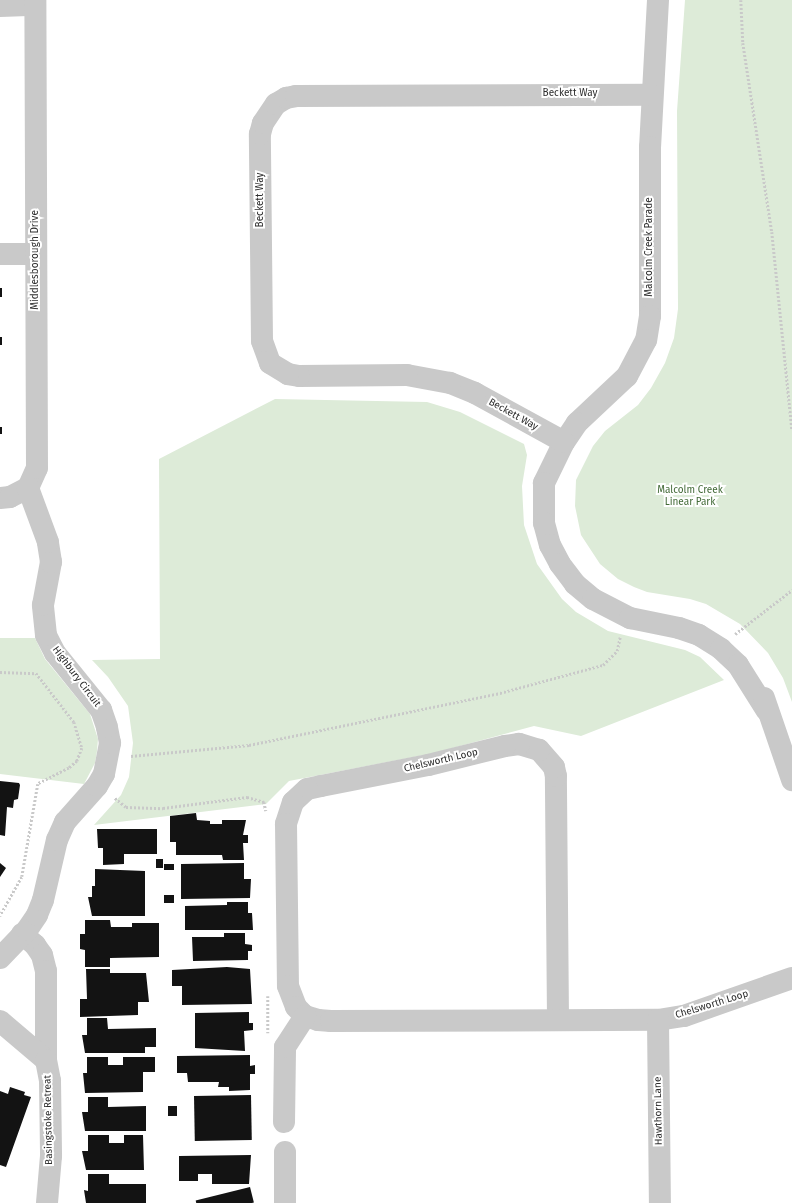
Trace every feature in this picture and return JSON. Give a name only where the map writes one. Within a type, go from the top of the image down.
[{"type":"street","name":"Malcolm Creek Parade","points":[[658,0],[651,95],[651,287],[650,316],[646,340],[627,376],[577,423],[564,442],[544,483],[544,523],[550,545],[575,584],[611,610],[642,622],[679,628],[699,635],[722,649],[738,665],[767,711]]},
{"type":"street","points":[[0,6],[35,3]]},
{"type":"street","name":"Middlesborough Drive","points":[[28,488],[37,468],[35,3]]},
{"type":"street","name":"Beckett Way","points":[[564,442],[475,393],[450,383],[407,375],[299,376],[288,374],[270,363],[262,341],[260,134],[263,123],[276,104],[286,98],[296,96],[651,95]]},
{"type":"street","points":[[0,254],[36,254]]},
{"type":"street","name":"Malcolm Creek Parade","points":[[554,461],[554,509],[558,527],[566,550],[578,570],[589,581],[611,598],[628,605],[688,618],[729,639],[756,672],[767,711],[792,780]]},
{"type":"street","points":[[0,498],[10,496],[28,488]]},
{"type":"street","name":"Highbury Circuit","points":[[0,958],[22,934],[36,915],[43,900],[57,840],[65,822],[97,786],[108,761],[110,743],[108,727],[101,710],[56,653],[46,635],[43,605],[51,562],[44,530],[28,488]]},
{"type":"street","name":"Chelsworth Loop","points":[[558,1020],[556,776],[554,767],[539,750],[519,744],[307,789],[293,802],[286,824],[288,986],[296,1007],[305,1016],[331,1021],[658,1020],[684,1016],[792,978]]},
{"type":"street","name":"Basingstoke Retreat","points":[[22,934],[35,945],[42,955],[46,971],[46,1060],[50,1081],[51,1156],[46,1203]]},
{"type":"street","points":[[284,1122],[285,1047],[305,1016]]},
{"type":"street","name":"Hawthorn Lane","points":[[658,1020],[660,1203]]},
{"type":"street","name":"Basingstoke Retreat","points":[[0,1021],[46,1060]]},
{"type":"street","points":[[285,1152],[285,1203]]},
{"type":"path","points":[[741,0],[743,43],[772,232],[792,429]]},
{"type":"path","points":[[729,639],[751,619],[792,590]]},
{"type":"path","points":[[130,762],[131,754],[249,745],[496,694],[603,665],[617,651],[621,633]]},
{"type":"path","points":[[0,672],[36,673],[74,722],[82,748],[77,761],[69,768],[38,784],[22,877],[0,916]]},
{"type":"path","points":[[118,793],[114,798],[121,805],[162,808],[247,797],[264,802],[266,817]]},
{"type":"path","points":[[268,995],[268,1042]]},
{"type":"green space","name":"Malcolm Creek Linear Park","points":[[685,0],[792,0],[792,702],[783,678],[768,653],[740,624],[706,604],[690,599],[647,592],[634,587],[618,579],[600,564],[581,535],[575,506],[576,480],[593,446],[605,431],[638,405],[651,388],[665,363],[674,338],[678,309],[677,111]]},
{"type":"green space","points":[[275,399],[427,402],[460,412],[524,444],[527,455],[522,486],[524,525],[537,564],[562,599],[576,612],[608,631],[685,650],[700,657],[724,680],[581,736],[534,726],[434,753],[289,781],[266,804],[94,825],[121,795],[129,777],[133,743],[128,706],[108,677],[92,660],[160,659],[159,459]]},
{"type":"green space","points":[[0,638],[35,638],[45,659],[90,714],[98,739],[97,751],[95,763],[84,784],[0,774]]},
{"type":"building","points":[[0,288],[2,288],[2,297],[0,297]]},
{"type":"building","points":[[0,337],[2,337],[2,345],[0,345]]},
{"type":"building","points":[[0,427],[2,427],[2,434],[0,434]]},
{"type":"building","points":[[0,781],[19,783],[20,785],[18,799],[14,800],[13,808],[7,807],[5,836],[0,835]]},
{"type":"building","points":[[196,813],[197,820],[210,821],[210,824],[222,824],[222,820],[246,820],[243,835],[248,835],[248,843],[243,843],[244,860],[223,860],[222,855],[176,855],[176,842],[170,842],[170,816]]},
{"type":"building","points":[[97,829],[157,829],[157,854],[124,854],[124,864],[103,865],[103,848],[98,848]]},
{"type":"building","points":[[156,859],[163,859],[163,868],[156,868]]},
{"type":"building","points":[[0,863],[6,868],[0,877]]},
{"type":"building","points":[[244,863],[244,879],[251,879],[250,898],[181,899],[181,864]]},
{"type":"building","points":[[164,864],[174,864],[174,870],[164,870]]},
{"type":"building","points":[[95,869],[145,871],[145,916],[92,916],[88,897],[92,897],[92,886],[95,886]]},
{"type":"building","points":[[164,895],[174,895],[174,903],[164,903]]},
{"type":"building","points":[[227,902],[248,902],[248,913],[252,913],[253,930],[185,930],[185,906],[227,905]]},
{"type":"building","points":[[85,920],[110,920],[111,927],[132,927],[132,923],[159,923],[159,957],[110,958],[110,967],[85,967],[85,950],[80,949],[80,934],[85,934]]},
{"type":"building","points":[[224,933],[245,933],[245,944],[252,945],[252,951],[248,951],[248,960],[193,961],[192,937],[224,937]]},
{"type":"building","points":[[227,967],[250,969],[252,1004],[182,1005],[182,986],[172,986],[172,970]]},
{"type":"building","points":[[86,969],[110,969],[110,973],[146,973],[149,1002],[138,1002],[138,1015],[80,1017],[80,999],[87,999]]},
{"type":"building","points":[[249,1012],[249,1023],[253,1023],[253,1030],[244,1031],[245,1051],[195,1048],[195,1013]]},
{"type":"building","points":[[87,1018],[107,1018],[108,1029],[156,1028],[156,1047],[145,1047],[145,1053],[85,1053],[82,1035],[87,1035]]},
{"type":"building","points":[[250,1055],[250,1066],[255,1065],[255,1074],[250,1074],[250,1090],[229,1091],[229,1087],[218,1087],[219,1082],[188,1082],[187,1073],[177,1073],[177,1056]]},
{"type":"building","points":[[87,1057],[108,1057],[108,1065],[123,1065],[123,1057],[155,1057],[155,1072],[143,1072],[143,1092],[85,1093],[83,1073],[87,1073]]},
{"type":"building","points":[[10,1087],[25,1092],[24,1095],[31,1097],[6,1167],[0,1165],[0,1091],[8,1094]]},
{"type":"building","points":[[251,1095],[252,1140],[195,1141],[194,1096]]},
{"type":"building","points":[[88,1097],[108,1097],[108,1107],[146,1106],[146,1131],[85,1131],[82,1112],[88,1112]]},
{"type":"building","points":[[168,1106],[177,1106],[177,1116],[168,1116]]},
{"type":"building","points":[[88,1135],[109,1135],[109,1143],[124,1143],[124,1135],[143,1135],[144,1170],[86,1170],[82,1151],[88,1151]]},
{"type":"building","points":[[251,1155],[249,1184],[212,1184],[212,1174],[198,1174],[198,1181],[179,1181],[179,1156]]},
{"type":"building","points":[[88,1174],[109,1174],[109,1184],[146,1184],[146,1203],[86,1203],[84,1190],[88,1191]]},
{"type":"building","points":[[250,1187],[254,1203],[196,1203],[196,1201]]}]
